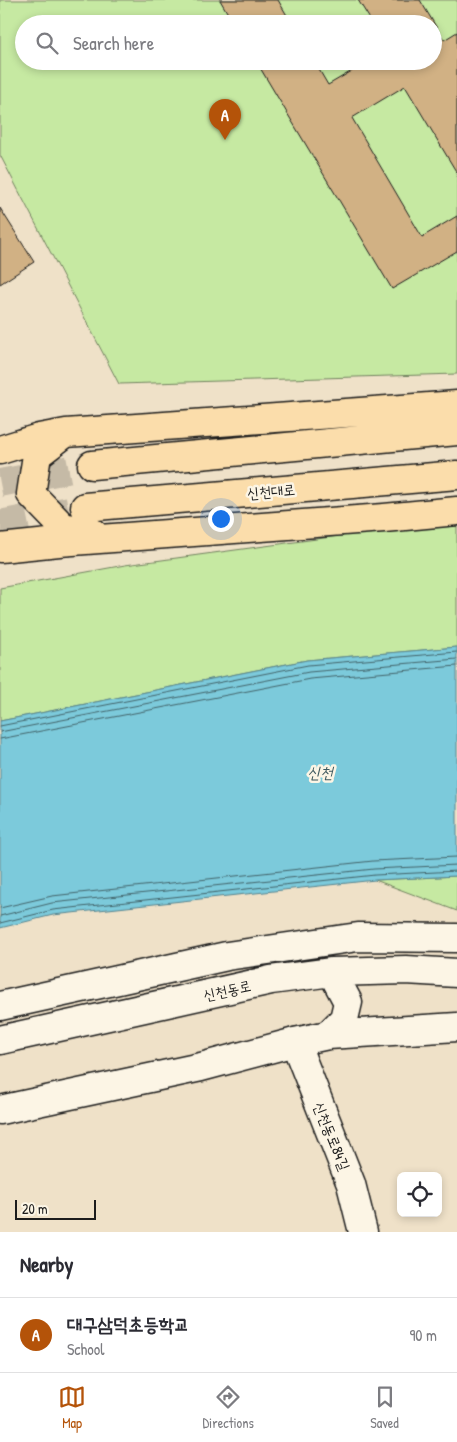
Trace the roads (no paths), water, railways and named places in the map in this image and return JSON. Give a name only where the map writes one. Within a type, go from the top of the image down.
[{"type":"highway","points":[[0,450],[39,438],[66,433],[457,405]]},
{"type":"highway","points":[[0,430],[66,433]]},
{"type":"highway","points":[[92,465],[457,431]]},
{"type":"highway","points":[[66,433],[37,455],[31,494],[63,527],[120,538]]},
{"type":"highway","name":"신천대로","points":[[85,507],[457,475]]},
{"type":"highway","points":[[0,548],[457,511]]},
{"type":"main road","points":[[0,1006],[227,956],[358,937],[457,938]]},
{"type":"main road","name":"신천동로","points":[[0,1040],[271,980],[332,972],[406,970],[457,973]]},
{"type":"main road","points":[[328,1036],[344,1019],[348,1002],[332,972]]},
{"type":"main road","points":[[0,1110],[202,1067],[295,1042],[328,1036],[457,1027]]},
{"type":"main road","name":"신천동로84길","points":[[295,1042],[351,1184],[363,1232]]},
{"type":"water","name":"신천","points":[[457,647],[457,876],[375,880],[53,915],[0,928],[0,721],[307,660]]},
{"type":"tunnel","points":[[0,483],[92,465]]},
{"type":"tunnel","points":[[0,524],[85,507]]},
{"type":"place","name":"대구삼덕초등학교","points":[[225,140]]}]
